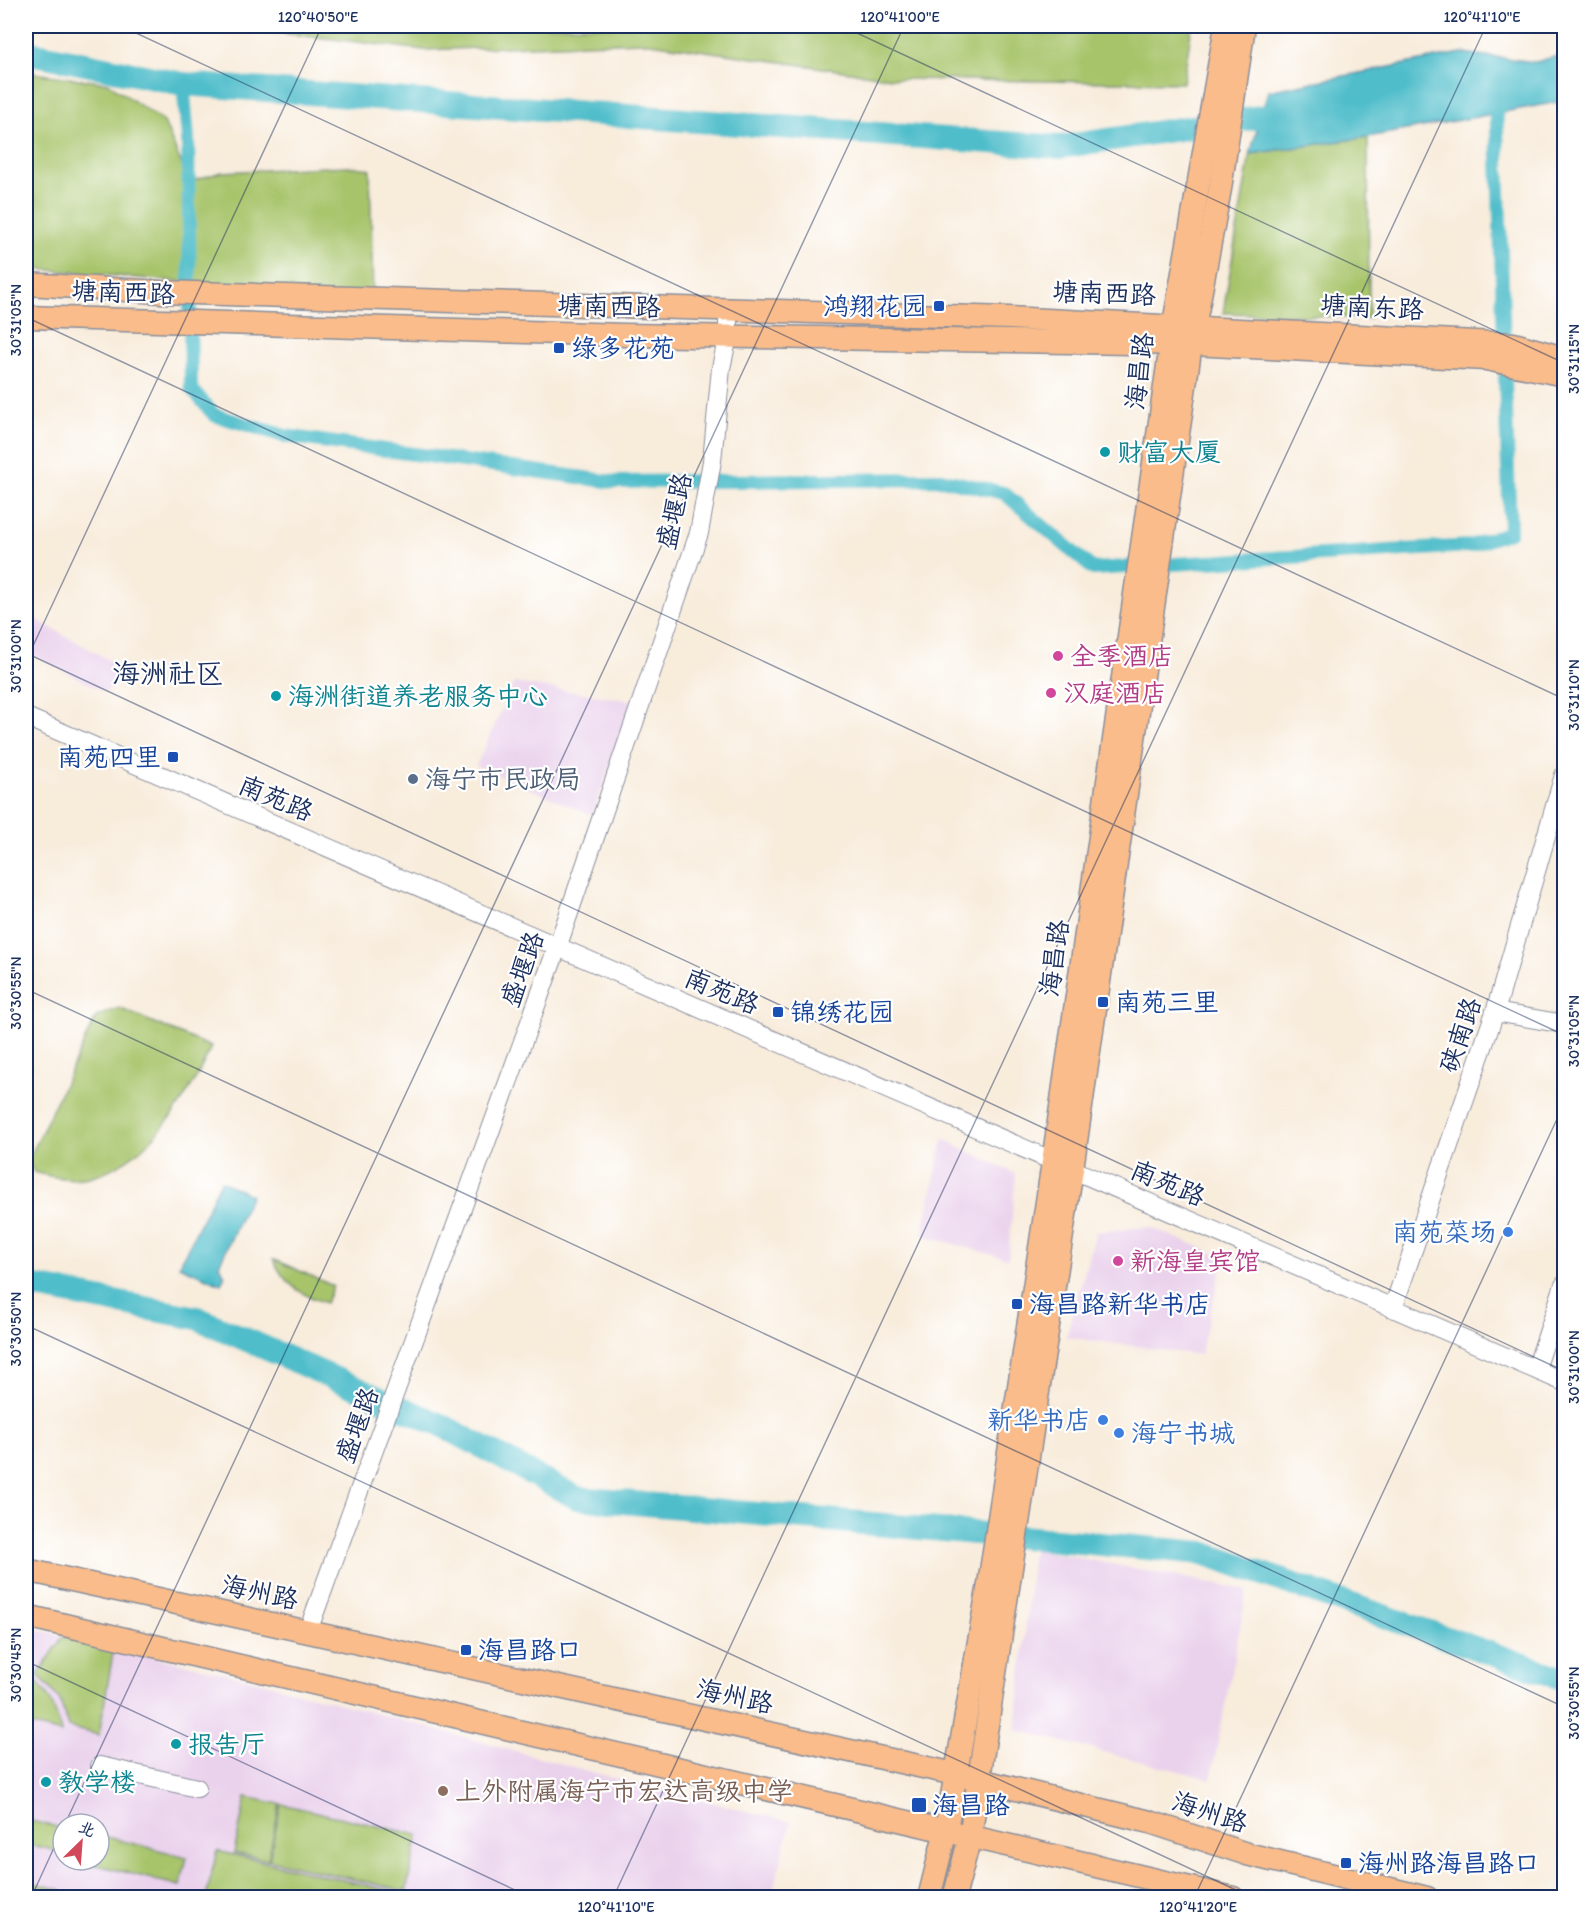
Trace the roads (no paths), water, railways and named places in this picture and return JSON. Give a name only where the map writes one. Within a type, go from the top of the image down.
[{"type":"main road","name":"海昌路","points":[[954,1898],[970,1837],[979,1780],[998,1585],[1063,1166],[1154,540],[1183,335],[1200,178],[1234,33]]},
{"type":"main road","name":"海昌路","points":[[1183,335],[1220,189],[1234,33]]},
{"type":"main road","name":"塘南西路","points":[[26,284],[161,292],[728,309],[1183,335]]},
{"type":"main road","name":"塘南西路","points":[[26,317],[728,336],[1010,339],[1183,335]]},
{"type":"main road","name":"塘南东路","points":[[1183,335],[1480,350],[1514,344],[1564,358]]},
{"type":"main road","name":"塘南东路","points":[[1480,350],[1533,369],[1564,375]]},
{"type":"main road","name":"海州路","points":[[26,1570],[955,1774],[1150,1822],[1247,1854],[1427,1898]]},
{"type":"main road","name":"海昌路","points":[[929,1898],[946,1830],[955,1774],[998,1585]]},
{"type":"main road","points":[[26,1616],[1233,1898]]},
{"type":"street","name":"盛堰路","points":[[308,1631],[557,948],[699,532],[712,461],[721,368],[728,336],[728,309]]},
{"type":"street","name":"南苑路","points":[[26,717],[1564,1382]]},
{"type":"street","name":"硖南路","points":[[1393,1308],[1495,1012],[1564,775]]},
{"type":"street","points":[[1495,1012],[1564,1024]]},
{"type":"street","points":[[1536,1369],[1564,1285]]},
{"type":"street","points":[[100,1766],[197,1788]]},
{"type":"water","points":[[1461,53],[1536,62],[1564,54],[1564,101],[1368,137],[1250,154],[1268,91]]},
{"type":"water","points":[[221,1181],[251,1195],[219,1265],[225,1275],[221,1284],[179,1266]]},
{"type":"waterway","points":[[26,52],[183,84],[1060,147],[1293,112]]},
{"type":"waterway","points":[[183,84],[188,139],[191,388],[214,415],[285,436],[613,482],[941,479],[1004,493],[1093,569],[1470,546],[1510,532],[1496,98]]},
{"type":"waterway","points":[[26,1285],[197,1318],[443,1426],[577,1498],[1203,1553],[1564,1679]]},
{"type":"place","name":"鸿翔花园","points":[[939,306]]},
{"type":"place","name":"绿多花苑","points":[[559,348]]},
{"type":"place","name":"财富大厦","points":[[1105,452]]},
{"type":"place","name":"全季酒店","points":[[1058,656]]},
{"type":"place","name":"汉庭酒店","points":[[1051,693]]},
{"type":"place","name":"海洲街道养老服务中心","points":[[276,696]]},
{"type":"place","name":"南苑四里","points":[[173,757]]},
{"type":"place","name":"海宁市民政局","points":[[413,779]]},
{"type":"place","name":"南苑三里","points":[[1103,1002]]},
{"type":"place","name":"锦绣花园","points":[[778,1012]]},
{"type":"place","name":"南苑菜场","points":[[1508,1232]]},
{"type":"place","name":"新海皇宾馆","points":[[1118,1261]]},
{"type":"place","name":"海昌路新华书店","points":[[1017,1304]]},
{"type":"place","name":"新华书店","points":[[1103,1420]]},
{"type":"place","name":"海宁书城","points":[[1119,1433]]},
{"type":"place","name":"海昌路口","points":[[466,1650]]},
{"type":"place","name":"报告厅","points":[[176,1744]]},
{"type":"place","name":"教学楼","points":[[46,1782]]},
{"type":"place","name":"上外附属海宁市宏达高级中学","points":[[443,1791]]},
{"type":"place","name":"海昌路","points":[[919,1805]]},
{"type":"place","name":"海州路海昌路口","points":[[1346,1863]]},
{"type":"district","name":"海洲社区","points":[[168,673]]}]
